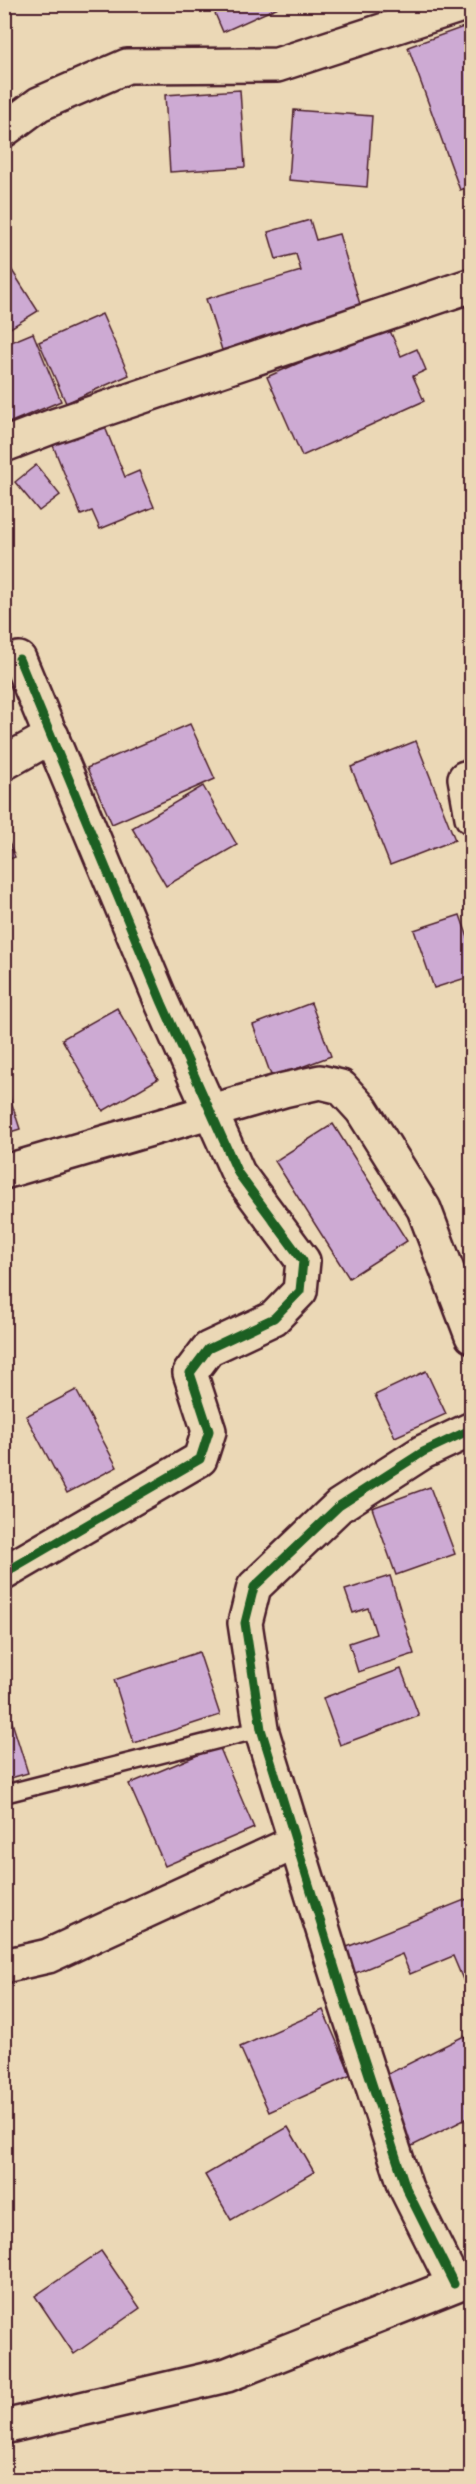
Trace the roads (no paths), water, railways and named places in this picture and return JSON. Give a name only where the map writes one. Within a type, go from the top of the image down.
[{"type":"street","points":[[4,130],[39,104],[127,66],[277,64],[465,4]]},
{"type":"street","points":[[4,445],[471,285]]},
{"type":"street","points":[[4,1573],[200,1459],[209,1431],[190,1373],[208,1349],[274,1318],[300,1291],[303,1261],[238,1173],[162,1003],[19,659]]},
{"type":"street","points":[[4,764],[52,736]]},
{"type":"street","points":[[465,777],[471,817]]},
{"type":"street","points":[[4,1172],[320,1082],[341,1087],[362,1110],[424,1209],[471,1336]]},
{"type":"street","points":[[4,2427],[227,2375],[463,2281],[406,2188],[261,1729],[245,1623],[254,1587],[339,1506],[423,1452],[471,1429]]},
{"type":"street","points":[[4,1966],[48,1956],[296,1842]]},
{"type":"lane","points":[[4,1794],[261,1729]]}]
